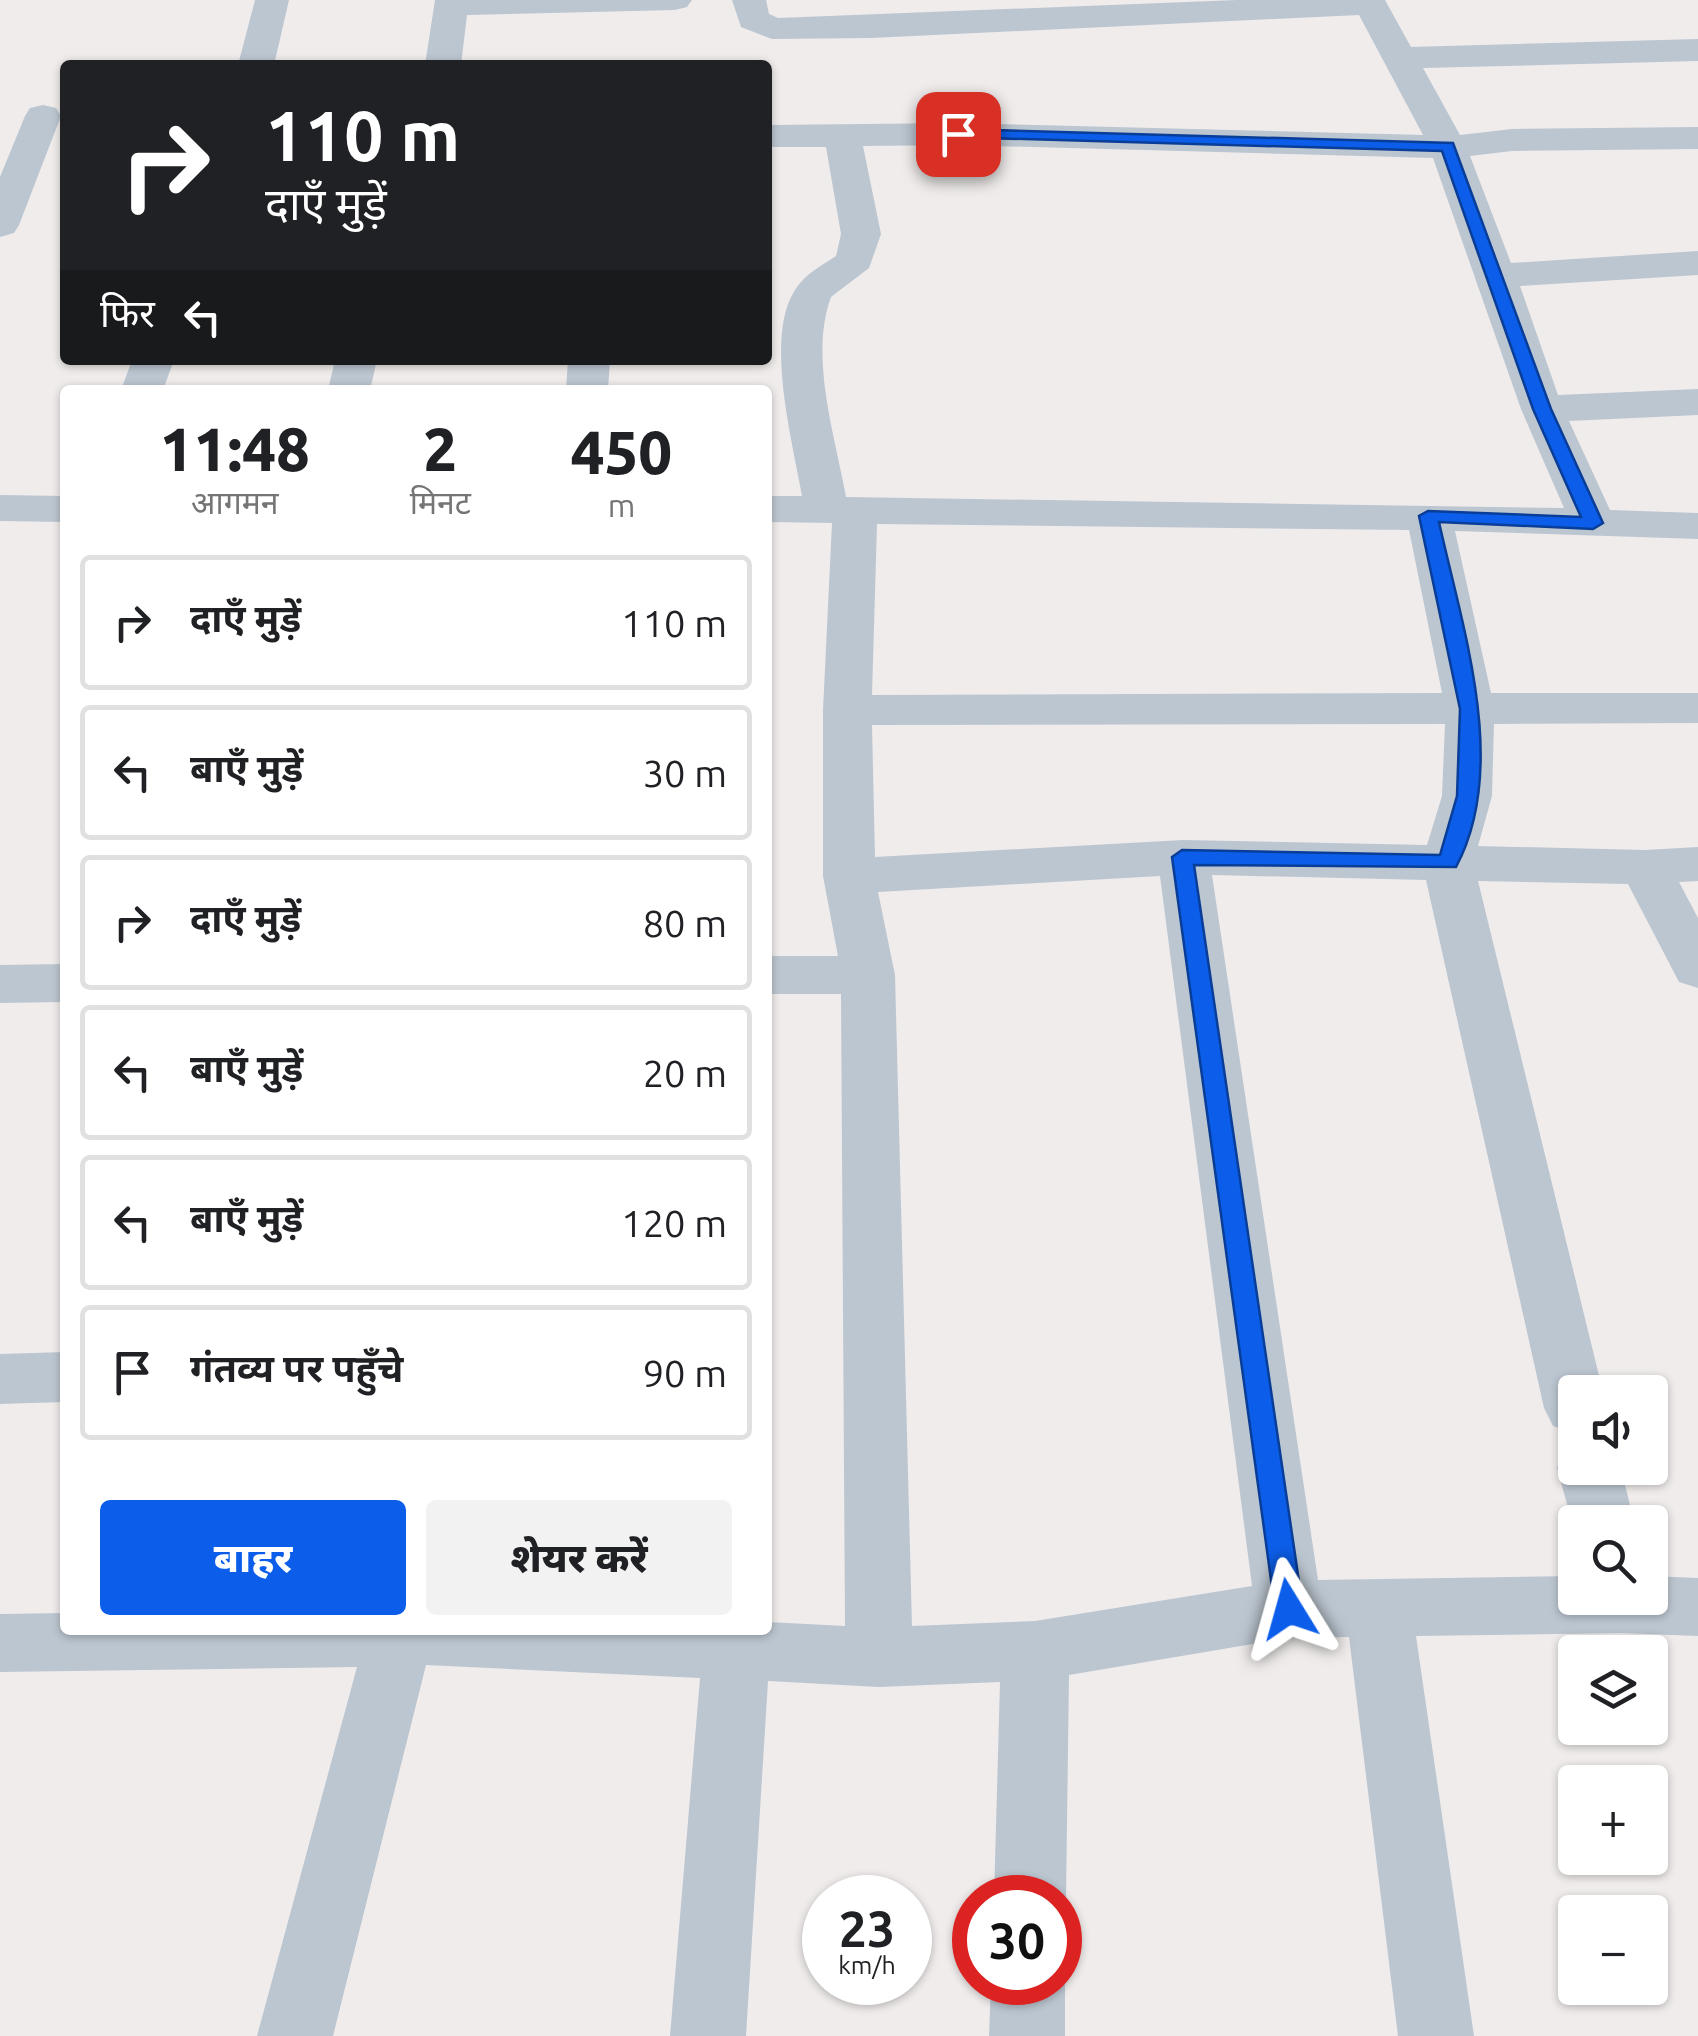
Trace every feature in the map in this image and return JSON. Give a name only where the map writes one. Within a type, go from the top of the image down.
[{"type":"street","points":[[257,60],[272,0]]},
{"type":"street","points":[[444,60],[451,2],[675,0]]},
{"type":"street","points":[[749,0],[752,20],[772,29],[871,28],[1368,2],[1448,147],[1542,409],[1593,523]]},
{"type":"street","points":[[1396,58],[1698,50]]},
{"type":"street","points":[[0,224],[43,116]]},
{"type":"street","points":[[772,136],[958,134],[1448,147],[1512,140],[1698,138]]},
{"type":"street","points":[[842,135],[861,234],[855,260],[814,289],[806,304],[801,338],[841,509],[849,876],[868,974],[879,1657]]},
{"type":"street","points":[[1496,276],[1698,264]]},
{"type":"street","points":[[1542,409],[1698,402]]},
{"type":"street","points":[[0,508],[60,509]]},
{"type":"street","points":[[772,509],[1428,516],[1698,526]]},
{"type":"street","points":[[1428,516],[1470,709],[1467,796],[1448,862],[1567,1375]]},
{"type":"street","points":[[847,710],[1698,708]]},
{"type":"street","points":[[849,876],[1182,857],[1644,867],[1698,864]]},
{"type":"street","points":[[1182,857],[1289,1609]]},
{"type":"street","points":[[1644,867],[1698,969]]},
{"type":"street","points":[[772,975],[868,974]]},
{"type":"street","points":[[0,984],[60,983]]},
{"type":"street","points":[[0,1379],[60,1378]]},
{"type":"street","points":[[442,1635],[879,1657],[1034,1651],[1289,1609],[1558,1603]]},
{"type":"street","points":[[1668,1605],[1698,1607]]},
{"type":"street","points":[[1379,1610],[1436,2036]]},
{"type":"street","points":[[0,1644],[380,1635]]},
{"type":"street","points":[[295,2036],[422,1635]]},
{"type":"street","points":[[708,2036],[736,1650]]},
{"type":"street","points":[[1030,1875],[1034,1651]]},
{"type":"street","points":[[1027,2036],[1028,2005]]},
{"type":"route","points":[[958,134],[1448,147],[1542,409],[1593,523],[1428,516],[1470,709],[1467,796],[1448,862],[1182,857],[1289,1609]]}]
